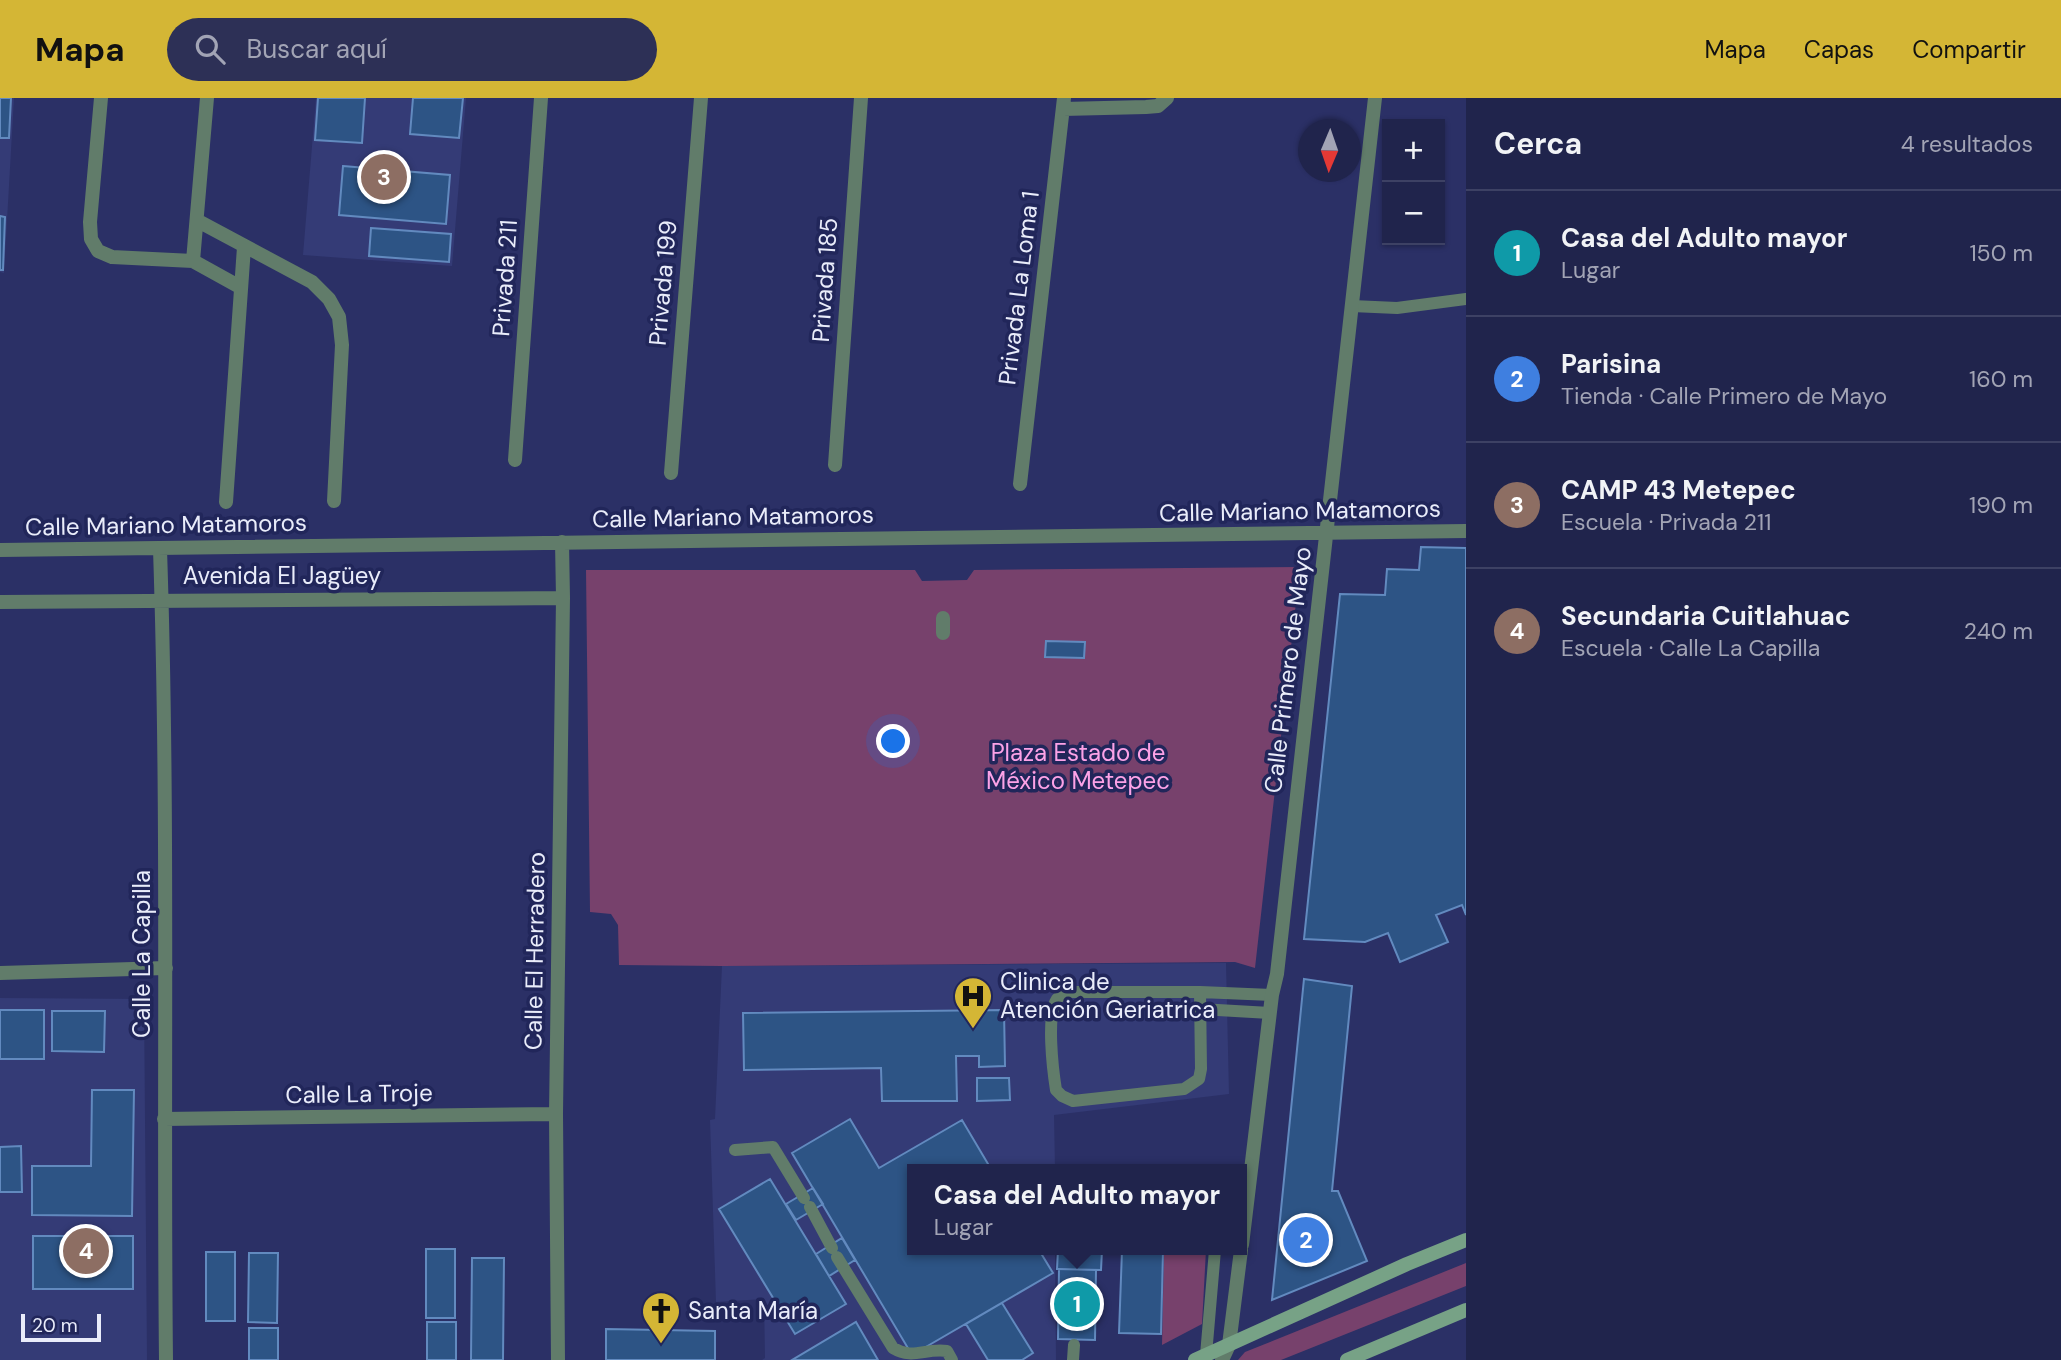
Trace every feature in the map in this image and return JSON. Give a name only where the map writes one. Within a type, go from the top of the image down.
[{"type":"street","points":[[101,98],[90,222],[91,239],[98,251],[112,257],[193,261],[240,288]]},
{"type":"street","points":[[193,261],[207,98]]},
{"type":"street","name":"Privada 211","points":[[515,460],[541,98]]},
{"type":"street","name":"Privada 199","points":[[671,472],[701,98]]},
{"type":"street","name":"Privada 185","points":[[835,464],[861,98]]},
{"type":"street","points":[[1063,103],[1146,107],[1158,106],[1167,98]]},
{"type":"street","name":"Calle Primero de Mayo","points":[[1247,1199],[1277,968],[1375,98]]},
{"type":"street","name":"Privada La Loma 1","points":[[1020,484],[1063,103]]},
{"type":"street","points":[[198,221],[312,282],[329,299],[339,317],[342,345],[334,501]]},
{"type":"street","points":[[226,502],[244,247]]},
{"type":"street","name":"Calle Mariano Matamoros","points":[[0,550],[1466,531]]},
{"type":"street","name":"Calle El Herradero","points":[[558,1360],[556,1114],[562,542]]},
{"type":"street","name":"Calle La Capilla","points":[[160,548],[166,968],[166,1360]]},
{"type":"street","name":"Avenida El Jagüey","points":[[0,602],[563,598]]},
{"type":"street","points":[[0,973],[166,968]]},
{"type":"street","name":"Calle La Troje","points":[[164,1119],[556,1114]]},
{"type":"street","points":[[1200,1358],[1406,1264],[1466,1240]]},
{"type":"street","name":"Calle Primero de Mayo","points":[[1222,1360],[1229,1345],[1240,1255]]},
{"type":"street","points":[[1347,1360],[1466,1310]]},
{"type":"lane","points":[[1352,306],[1397,307],[1466,299]]},
{"type":"lane","points":[[1200,992],[1200,1069],[1199,1079],[1193,1084],[1184,1089],[1073,1101],[1056,1090],[1052,1015],[1055,1002],[1062,994],[1200,992],[1272,995]]},
{"type":"lane","points":[[1200,1009],[1270,1013]]},
{"type":"lane","points":[[735,1150],[773,1147],[893,1348],[911,1357],[936,1349],[947,1351],[952,1360]]},
{"type":"lane","points":[[1200,1358],[1214,1255]]},
{"type":"lane","points":[[1073,1360],[1074,1345]]},
{"type":"shaded area","points":[[0,98],[14,98],[4,273],[0,272]]},
{"type":"shaded area","points":[[316,98],[466,98],[452,266],[303,255]]},
{"type":"shaded area","points":[[1226,963],[1229,1094],[1054,1115],[1055,1164],[907,1164],[907,1255],[1055,1255],[1056,1360],[762,1360],[765,1358],[764,1299],[716,1302],[710,1120],[715,1119],[722,966]]},
{"type":"shaded area","points":[[0,998],[144,999],[147,1360],[0,1360]]},
{"type":"green space","name":"Plaza Estado de México Metepec","points":[[1300,567],[1255,968],[1235,962],[619,965],[618,925],[611,914],[590,912],[586,570],[915,570],[922,581],[967,580],[974,570]]},
{"type":"green space","points":[[1164,1255],[1206,1255],[1202,1324],[1162,1345]]},
{"type":"green space","points":[[1466,1263],[1466,1286],[1281,1360],[1238,1360],[1245,1352]]},
{"type":"building","points":[[0,98],[11,98],[9,138],[0,138]]},
{"type":"building","points":[[318,98],[365,98],[362,143],[315,140]]},
{"type":"building","points":[[413,98],[463,98],[459,138],[410,134]]},
{"type":"building","points":[[343,166],[450,175],[446,224],[339,215]]},
{"type":"building","points":[[0,216],[5,217],[3,270],[0,270]]},
{"type":"building","points":[[371,228],[451,234],[449,262],[369,256]]},
{"type":"building","points":[[1421,547],[1466,548],[1466,915],[1462,905],[1436,915],[1448,942],[1400,962],[1388,933],[1365,942],[1304,939],[1340,594],[1385,595],[1387,569],[1419,570]]},
{"type":"building","points":[[1046,641],[1085,642],[1084,658],[1045,657]]},
{"type":"building","points":[[1304,979],[1352,986],[1332,1191],[1338,1191],[1367,1261],[1272,1300]]},
{"type":"building","points":[[0,1010],[44,1010],[44,1059],[0,1059]]},
{"type":"building","points":[[1004,1010],[1005,1066],[979,1067],[979,1056],[956,1056],[957,1101],[882,1101],[881,1068],[744,1070],[743,1013]]},
{"type":"building","points":[[52,1011],[105,1011],[104,1052],[52,1051]]},
{"type":"building","points":[[977,1078],[1009,1078],[1010,1100],[977,1101]]},
{"type":"building","points":[[92,1090],[134,1090],[132,1216],[32,1215],[32,1166],[91,1166]]},
{"type":"building","points":[[850,1119],[879,1168],[962,1120],[988,1164],[907,1164],[907,1255],[1042,1255],[1053,1273],[912,1355],[792,1153]]},
{"type":"building","points":[[21,1146],[22,1192],[0,1192],[0,1147]]},
{"type":"building","points":[[770,1179],[846,1304],[795,1334],[719,1209]]},
{"type":"building","points":[[813,1188],[823,1204],[796,1220],[786,1204]]},
{"type":"building","points":[[33,1236],[133,1236],[133,1289],[33,1289]]},
{"type":"building","points":[[842,1238],[855,1260],[829,1276],[816,1254]]},
{"type":"building","points":[[426,1249],[455,1249],[455,1318],[426,1318]]},
{"type":"building","points":[[206,1252],[235,1252],[235,1321],[206,1321]]},
{"type":"building","points":[[249,1253],[278,1253],[277,1323],[248,1322]]},
{"type":"building","points":[[1058,1255],[1102,1255],[1101,1270],[1057,1269]]},
{"type":"building","points":[[1122,1255],[1163,1255],[1161,1334],[1119,1333]]},
{"type":"building","points":[[472,1258],[504,1258],[503,1360],[471,1360]]},
{"type":"building","points":[[1059,1269],[1096,1270],[1095,1340],[1058,1339]]},
{"type":"building","points":[[1002,1303],[1033,1353],[1022,1360],[988,1360],[966,1324]]},
{"type":"building","points":[[427,1322],[456,1322],[456,1360],[427,1360]]},
{"type":"building","points":[[856,1322],[878,1360],[792,1360]]},
{"type":"building","points":[[249,1328],[278,1328],[278,1360],[249,1360]]},
{"type":"building","name":"Santa María","points":[[606,1329],[715,1331],[715,1360],[606,1360]]},
{"type":"place","name":"CAMP 43 Metepec","points":[[384,177]]},
{"type":"place","name":"Clinica de Atención Geriatrica","points":[[973,1030]]},
{"type":"place","name":"Parisina","points":[[1306,1240]]},
{"type":"place","name":"Secundaria Cuitlahuac","points":[[86,1251]]},
{"type":"place","name":"Casa del Adulto mayor","points":[[1077,1304]]},
{"type":"place","name":"Santa María","points":[[661,1345]]}]
